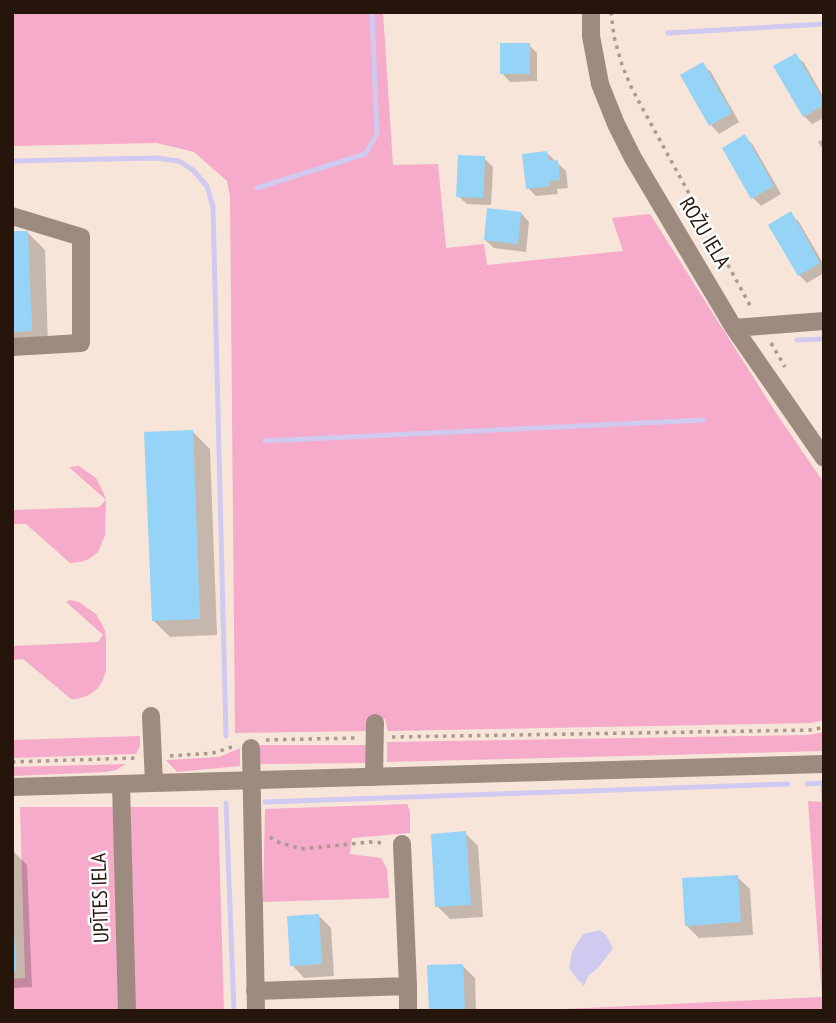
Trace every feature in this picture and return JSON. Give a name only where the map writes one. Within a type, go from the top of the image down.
[{"type":"street","name":"ROŽU IELA","points":[[591,12],[591,36],[600,84],[616,124],[734,328],[824,458]]},
{"type":"street","points":[[12,216],[80,237],[81,342],[12,347]]},
{"type":"street","points":[[734,328],[824,321]]},
{"type":"street","points":[[151,716],[153,783]]},
{"type":"street","points":[[374,777],[375,730]]},
{"type":"street","points":[[253,744],[256,1011]]},
{"type":"street","points":[[12,787],[824,764]]},
{"type":"street","name":"UPĪTES IELA","points":[[121,785],[127,1011]]},
{"type":"street","points":[[402,844],[408,1011]]},
{"type":"street","points":[[255,992],[408,986]]},
{"type":"path","points":[[611,12],[614,37],[632,89],[791,376]]},
{"type":"path","points":[[12,762],[212,753],[253,744],[375,730],[798,730],[824,727]]},
{"type":"path","points":[[252,821],[275,841],[301,849],[370,842],[402,844]]},
{"type":"shaded area","points":[[12,12],[383,12],[393,165],[438,164],[446,248],[484,244],[487,265],[623,251],[612,218],[650,214],[776,413],[824,483],[824,720],[811,723],[388,731],[385,719],[367,720],[366,731],[235,733],[230,196],[227,181],[194,152],[157,143],[12,146]]},
{"type":"shaded area","points":[[79,466],[96,478],[106,500],[69,467]]},
{"type":"shaded area","points":[[106,500],[105,535],[98,552],[81,562],[70,563],[26,524],[12,524],[12,510],[99,507]]},
{"type":"shaded area","points":[[66,602],[79,602],[96,614],[105,630],[106,640],[106,671],[103,680],[89,695],[77,699],[71,699],[23,659],[12,660],[12,646],[98,642],[103,635]]},
{"type":"shaded area","points":[[824,732],[824,751],[387,762],[387,742],[808,735]]},
{"type":"shaded area","points":[[140,736],[140,746],[136,754],[12,758],[12,740]]},
{"type":"shaded area","points":[[259,745],[368,745],[367,763],[259,764]]},
{"type":"shaded area","points":[[240,748],[240,766],[177,772],[166,760],[219,757]]},
{"type":"shaded area","points":[[126,764],[106,772],[12,776],[12,767]]},
{"type":"shaded area","points":[[808,801],[824,802],[824,1011],[522,1011],[822,997]]},
{"type":"shaded area","points":[[407,804],[410,811],[410,833],[352,838],[350,854],[381,858],[387,869],[389,898],[263,902],[265,809]]},
{"type":"shaded area","points":[[20,807],[218,807],[224,1011],[12,1011],[12,979],[25,978]]},
{"type":"shaded area","points":[[600,930],[613,948],[599,967],[588,976],[584,986],[569,968],[572,952],[583,934]]},
{"type":"building","points":[[500,43],[530,43],[530,74],[500,74]]},
{"type":"building","points":[[796,53],[824,101],[824,105],[803,117],[773,66]]},
{"type":"building","points":[[703,62],[732,113],[709,126],[680,75]]},
{"type":"building","points":[[745,134],[774,186],[751,199],[722,148]]},
{"type":"building","points":[[547,151],[549,161],[558,160],[560,180],[550,181],[550,186],[526,189],[522,154]]},
{"type":"building","points":[[458,155],[485,156],[483,198],[456,197]]},
{"type":"building","points":[[487,208],[521,212],[518,244],[484,240]]},
{"type":"building","points":[[791,211],[820,263],[798,276],[768,225]]},
{"type":"building","points":[[12,231],[28,231],[32,331],[12,332]]},
{"type":"building","points":[[193,430],[200,619],[152,621],[144,432]]},
{"type":"building","points":[[466,831],[471,905],[435,907],[431,834]]},
{"type":"building","points":[[738,875],[741,922],[685,926],[682,878]]},
{"type":"building","points":[[319,914],[322,964],[290,966],[287,916]]},
{"type":"building","points":[[14,929],[16,971],[12,971]]},
{"type":"building","points":[[463,964],[465,1011],[429,1011],[427,965]]},
{"type":"waterway","points":[[257,188],[365,154],[377,134],[372,12]]},
{"type":"waterway","points":[[668,33],[824,24]]},
{"type":"waterway","points":[[12,161],[156,158],[179,161],[193,170],[207,186],[213,207],[226,736]]},
{"type":"waterway","points":[[797,340],[824,339]]},
{"type":"waterway","points":[[265,441],[703,420]]},
{"type":"waterway","points":[[823,783],[824,805]]},
{"type":"waterway","points":[[807,784],[824,783]]},
{"type":"waterway","points":[[265,802],[788,784]]},
{"type":"waterway","points":[[226,803],[234,1011]]}]
